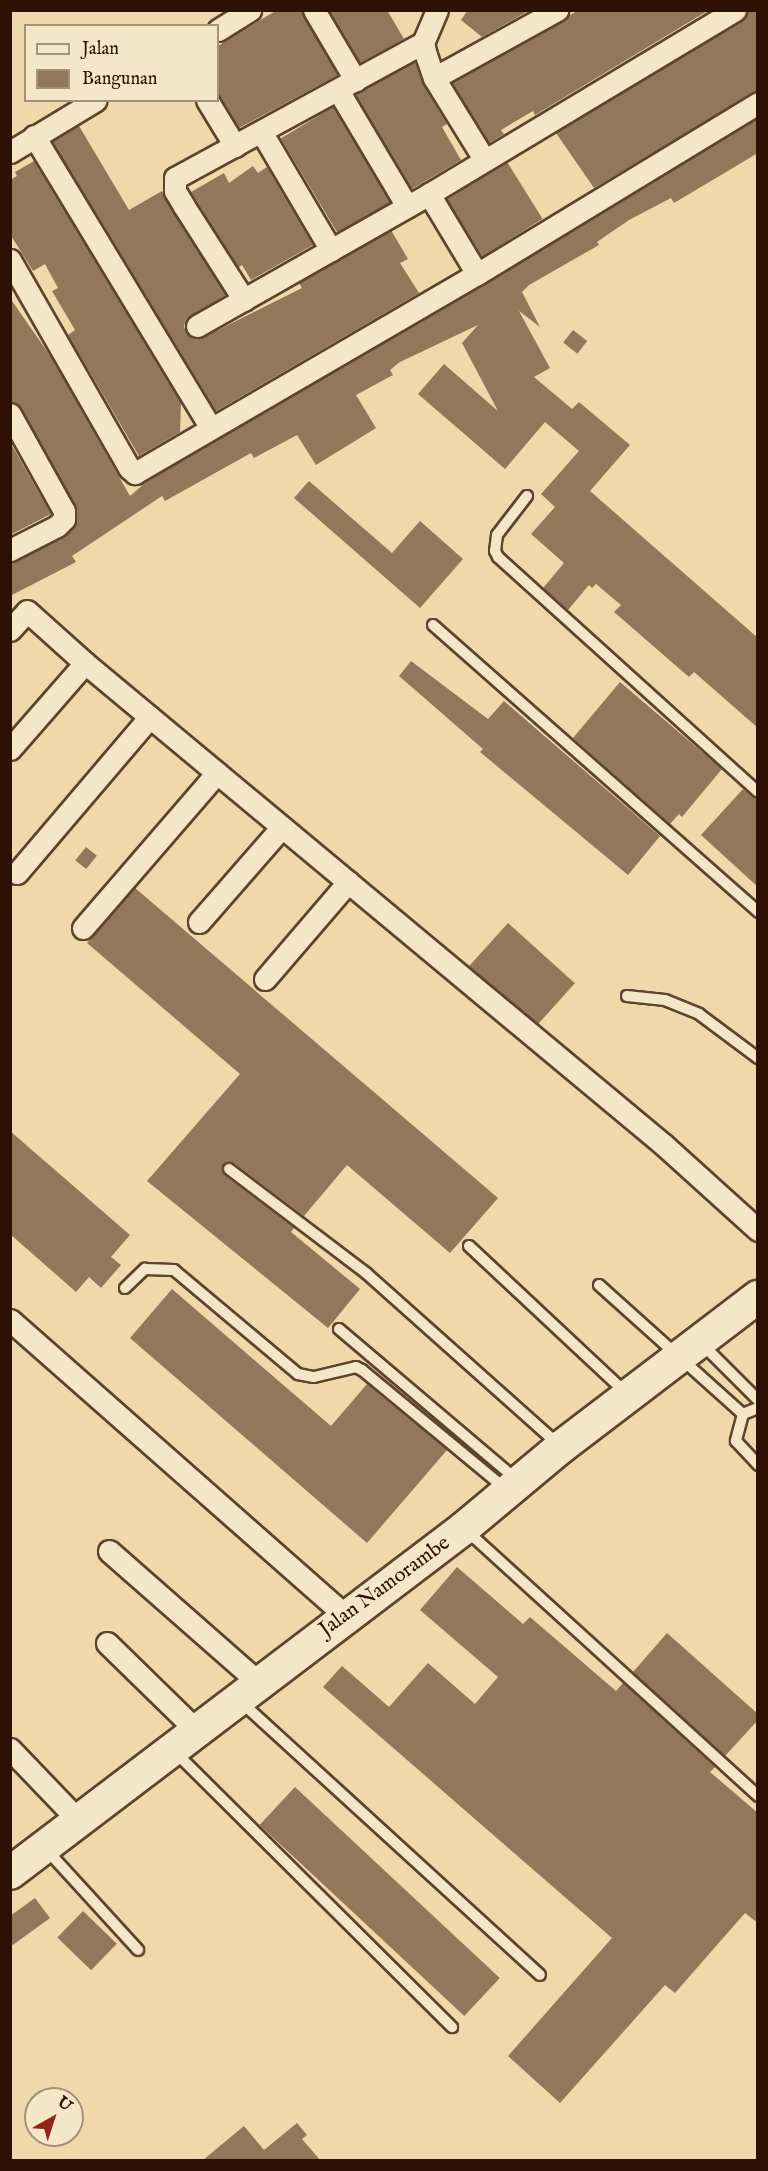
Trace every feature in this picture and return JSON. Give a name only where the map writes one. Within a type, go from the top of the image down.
[{"type":"main road","name":"Jalan Namorambe","points":[[10,1873],[345,1615],[464,1528],[561,1447],[758,1297]]},
{"type":"street","points":[[219,29],[250,10]]},
{"type":"street","points":[[314,10],[347,87],[407,206]]},
{"type":"street","points":[[244,300],[184,206],[174,183],[179,175],[262,133],[423,43],[437,10]]},
{"type":"street","points":[[434,78],[558,10]]},
{"type":"street","points":[[197,326],[429,194],[735,10]]},
{"type":"street","points":[[423,43],[434,78],[484,159]]},
{"type":"street","points":[[10,152],[93,102]]},
{"type":"street","points":[[208,102],[235,146]]},
{"type":"street","points":[[10,260],[130,471],[139,471],[477,274],[758,104]]},
{"type":"street","points":[[262,133],[331,250]]},
{"type":"street","points":[[34,136],[211,428]]},
{"type":"street","points":[[429,194],[477,274]]},
{"type":"street","points":[[10,414],[64,511],[64,519],[57,526],[10,550]]},
{"type":"street","points":[[10,630],[27,611],[85,663],[664,1145],[758,1230]]},
{"type":"street","points":[[10,749],[85,663]]},
{"type":"street","points":[[17,873],[150,717]]},
{"type":"street","points":[[83,928],[217,773]]},
{"type":"street","points":[[199,922],[282,827]]},
{"type":"street","points":[[265,979],[348,882]]},
{"type":"street","points":[[10,1320],[345,1615]]},
{"type":"street","points":[[109,1551],[248,1690]]},
{"type":"street","points":[[107,1643],[195,1729]]},
{"type":"street","points":[[10,1749],[78,1820]]},
{"type":"lane","points":[[527,496],[497,535],[495,551],[498,557],[758,792]]},
{"type":"lane","points":[[433,625],[758,912]]},
{"type":"lane","points":[[627,996],[664,1000],[699,1014],[758,1058]]},
{"type":"lane","points":[[229,1169],[366,1274],[561,1447]]},
{"type":"lane","points":[[469,1246],[629,1395]]},
{"type":"lane","points":[[124,1288],[145,1269],[174,1270],[298,1374],[314,1377],[356,1367],[362,1370],[513,1486]]},
{"type":"lane","points":[[599,1285],[758,1400]]},
{"type":"lane","points":[[339,1329],[513,1486]]},
{"type":"lane","points":[[689,1349],[742,1414]]},
{"type":"lane","points":[[742,1414],[758,1408]]},
{"type":"lane","points":[[742,1414],[736,1441],[758,1465]]},
{"type":"lane","points":[[464,1528],[758,1797]]},
{"type":"lane","points":[[248,1690],[540,1975]]},
{"type":"lane","points":[[171,1749],[452,2027]]},
{"type":"lane","points":[[45,1848],[138,1950]]},
{"type":"building","points":[[277,10],[301,10],[338,75],[239,128],[219,95],[219,45]]},
{"type":"building","points":[[329,10],[387,10],[404,39],[360,63]]},
{"type":"building","points":[[468,10],[530,10],[482,37],[461,20]]},
{"type":"building","points":[[579,10],[709,10],[535,115],[533,111],[501,130],[504,134],[489,143],[452,83]]},
{"type":"building","points":[[748,10],[758,10],[758,90],[594,188],[556,133],[742,21]]},
{"type":"building","points":[[415,62],[423,84],[447,124],[442,127],[461,160],[412,189],[355,94]]},
{"type":"building","points":[[333,107],[390,202],[338,234],[281,138]]},
{"type":"building","points":[[758,118],[758,153],[674,203],[671,198],[629,220],[597,242],[599,245],[529,285],[522,292],[540,327],[519,311],[550,368],[534,377],[572,409],[579,402],[630,445],[590,491],[758,638],[758,728],[694,672],[689,677],[614,612],[621,605],[596,584],[592,588],[589,585],[568,610],[543,588],[564,563],[531,534],[555,507],[541,494],[579,451],[545,422],[505,469],[418,394],[444,364],[498,411],[462,343],[478,325],[400,362],[390,370],[393,375],[356,395],[376,428],[316,465],[297,435],[254,458],[251,453],[165,501],[162,496],[72,556],[76,562],[10,596],[10,563],[63,537],[77,519],[75,505],[21,408],[10,401],[10,298],[51,357],[130,496],[151,478],[483,285]]},
{"type":"building","points":[[79,126],[129,210],[162,191],[226,295],[186,319],[184,327],[191,337],[202,338],[302,288],[299,283],[391,230],[408,259],[400,263],[419,293],[216,411],[52,141]]},
{"type":"building","points":[[34,161],[181,403],[180,432],[139,456],[68,335],[75,330],[52,291],[58,288],[45,264],[33,271],[10,234],[10,180],[17,176],[15,172]]},
{"type":"building","points":[[507,162],[543,219],[482,256],[447,200]]},
{"type":"building","points":[[253,166],[258,173],[267,167],[313,245],[251,280],[242,265],[238,268],[191,192],[224,173],[229,183]]},
{"type":"building","points":[[573,330],[587,341],[577,354],[563,343]]},
{"type":"building","points":[[10,442],[51,514],[10,535]]},
{"type":"building","points":[[309,481],[392,553],[420,521],[463,559],[420,608],[294,498]]},
{"type":"building","points":[[411,661],[488,719],[504,701],[660,836],[628,875],[480,752],[483,749],[399,676]]},
{"type":"building","points":[[620,682],[722,769],[682,817],[679,814],[670,824],[573,738]]},
{"type":"building","points":[[743,789],[758,801],[758,887],[701,835]]},
{"type":"building","points":[[86,847],[97,856],[86,869],[75,860]]},
{"type":"building","points":[[135,888],[498,1198],[450,1253],[347,1165],[304,1216],[234,1163],[226,1162],[222,1169],[224,1175],[294,1228],[291,1232],[360,1289],[328,1328],[147,1181],[240,1074],[87,943]]},
{"type":"building","points":[[508,923],[575,983],[536,1026],[469,966]]},
{"type":"building","points":[[10,1131],[130,1235],[111,1257],[121,1265],[101,1288],[89,1277],[76,1292],[10,1234]]},
{"type":"building","points":[[172,1289],[331,1426],[367,1384],[447,1450],[367,1543],[130,1338]]},
{"type":"building","points":[[457,1567],[523,1624],[530,1617],[616,1691],[623,1683],[715,1767],[710,1772],[758,1813],[758,1923],[745,1913],[675,1993],[665,1985],[560,2103],[508,2056],[612,1938],[323,1687],[342,1666],[389,1707],[428,1663],[475,1704],[498,1677],[420,1610]]},
{"type":"building","points":[[667,1633],[758,1714],[758,1720],[725,1756],[633,1672]]},
{"type":"building","points":[[295,1787],[500,1978],[464,2016],[260,1825]]},
{"type":"building","points":[[35,1898],[50,1918],[10,1947],[10,1916]]},
{"type":"building","points":[[83,1911],[117,1944],[91,1970],[57,1938]]},
{"type":"building","points":[[297,2123],[307,2135],[302,2139],[320,2160],[203,2160],[244,2126],[264,2150]]}]
